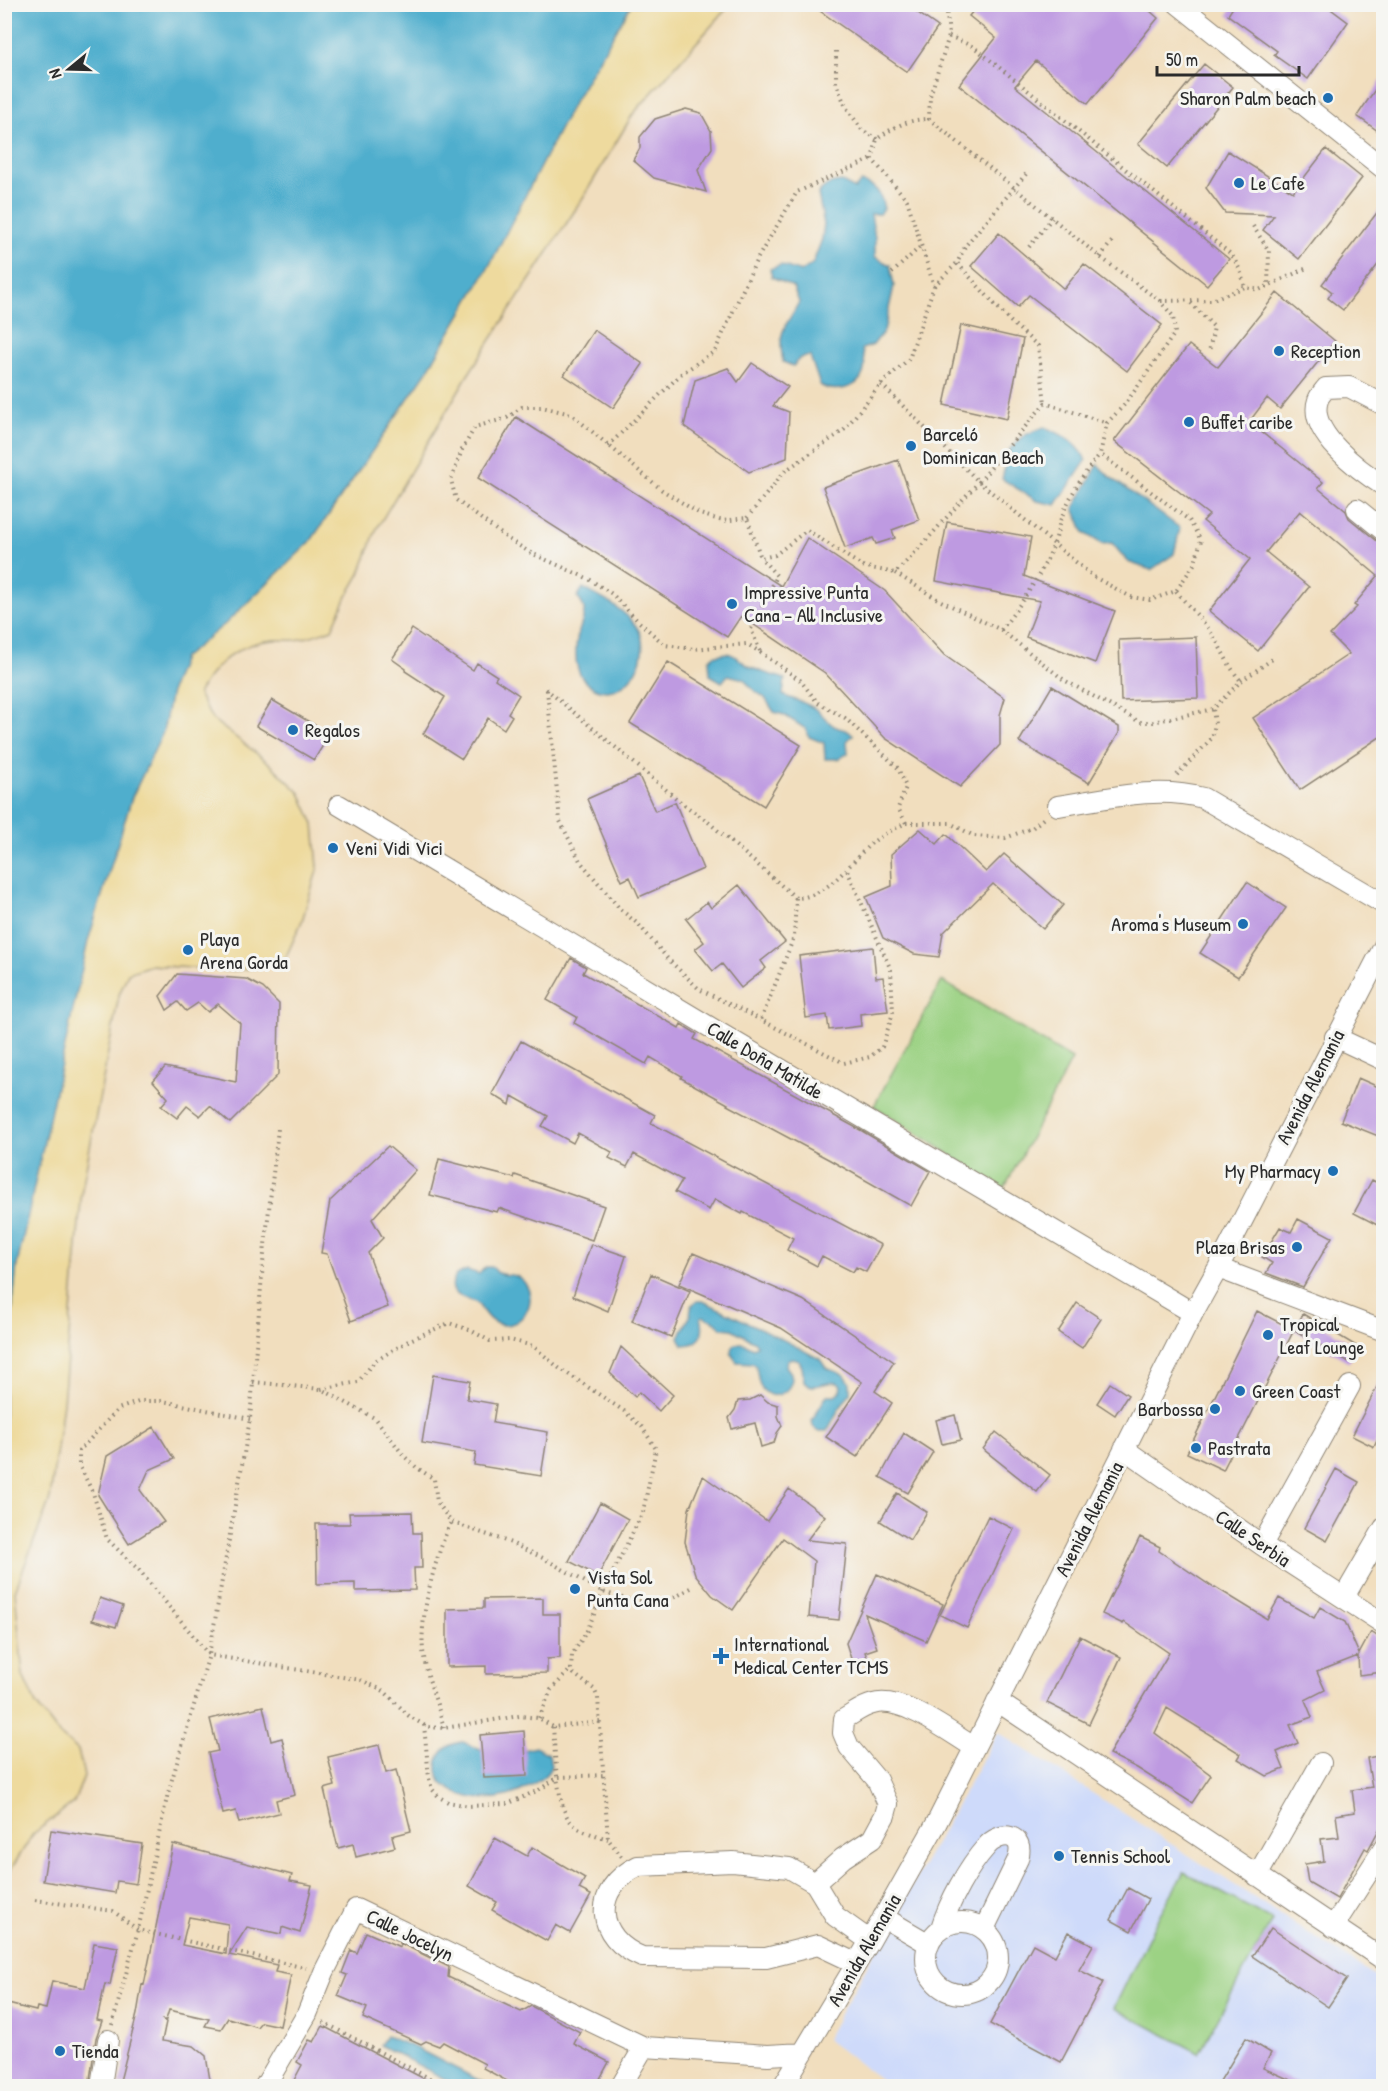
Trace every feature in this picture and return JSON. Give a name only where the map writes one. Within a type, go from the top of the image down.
[{"type":"street","points":[[1178,4],[1383,169]]},
{"type":"street","points":[[1383,405],[1349,387],[1326,388],[1318,400],[1316,412],[1319,425],[1328,439],[1362,472],[1383,486]]},
{"type":"street","points":[[1357,510],[1383,531]]},
{"type":"street","points":[[1058,806],[1158,792],[1186,793],[1203,798],[1383,904]]},
{"type":"street","name":"Calle Doña Matilde","points":[[339,804],[1193,1313]]},
{"type":"street","name":"Avenida Alemania","points":[[783,2086],[870,1941],[936,1824],[1193,1313],[1383,946]]},
{"type":"street","points":[[1335,1037],[1383,1060]]},
{"type":"street","points":[[1218,1268],[1383,1331]]},
{"type":"street","points":[[1262,1545],[1350,1386]]},
{"type":"street","name":"Calle Serbia","points":[[1124,1449],[1262,1545],[1383,1624]]},
{"type":"street","points":[[1344,1597],[1383,1528]]},
{"type":"street","points":[[997,1701],[1383,1960]]},
{"type":"street","points":[[815,1883],[843,1858],[872,1839],[885,1815],[888,1804],[877,1780],[849,1747],[843,1733],[844,1719],[874,1703],[896,1704],[919,1714],[974,1747]]},
{"type":"street","points":[[1257,1876],[1321,1763]]},
{"type":"street","points":[[941,1928],[961,1921],[971,1922],[984,1929],[995,1941],[999,1961],[991,1980],[983,1988],[974,1992],[954,1993],[936,1983],[927,1965],[929,1944],[941,1928],[947,1909],[957,1891],[986,1846],[1002,1836],[1011,1837],[1016,1839],[1021,1850],[984,1929]]},
{"type":"street","points":[[1333,1927],[1383,1848]]},
{"type":"street","points":[[856,1963],[818,1945],[766,1958],[642,1957],[628,1951],[616,1941],[608,1928],[605,1913],[607,1898],[614,1884],[624,1873],[638,1866],[733,1862],[789,1868],[815,1883],[835,1916],[870,1941]]},
{"type":"street","name":"Calle Jocelyn","points":[[265,2086],[307,2013],[324,1972],[356,1909],[644,2047],[768,2055],[803,2053]]},
{"type":"street","points":[[883,1917],[929,1944]]},
{"type":"street","points":[[102,2086],[108,2040]]},
{"type":"street","points":[[621,2086],[644,2047]]},
{"type":"path","points":[[929,119],[930,96],[949,36],[946,4]]},
{"type":"path","points":[[949,36],[974,47],[1232,255],[1245,287]]},
{"type":"path","points":[[836,51],[836,83],[846,107],[862,130],[877,138]]},
{"type":"path","points":[[872,159],[877,138],[895,126],[917,119],[929,119],[1100,257],[1160,301],[1173,316],[1175,333],[1126,403],[1107,423],[1100,454],[1085,472],[1060,522],[1054,543],[1001,630]]},
{"type":"path","points":[[872,159],[907,200],[934,286]]},
{"type":"path","points":[[608,446],[681,374],[715,351],[756,261],[797,192],[872,159]]},
{"type":"path","points":[[906,823],[898,808],[906,787],[898,768],[845,718],[818,703],[800,680],[747,644],[694,649],[665,645],[612,594],[589,579],[531,553],[508,539],[456,500],[452,480],[462,450],[475,427],[507,418],[522,407],[542,407],[572,414],[662,490],[700,514],[723,520],[747,518],[785,471],[844,430],[881,384],[909,359],[934,286],[957,263],[966,245],[1016,189],[1026,174]]},
{"type":"path","points":[[1029,247],[1052,218]]},
{"type":"path","points":[[1253,226],[1269,251],[1268,286]]},
{"type":"path","points":[[1100,257],[1113,240]]},
{"type":"path","points":[[892,273],[920,247]]},
{"type":"path","points":[[895,573],[927,541],[1046,403],[1038,346],[1011,322],[957,263]]},
{"type":"path","points":[[1160,301],[1212,300],[1245,287],[1259,290],[1307,268]]},
{"type":"path","points":[[1191,302],[1214,327],[1209,352]]},
{"type":"path","points":[[881,384],[979,482],[1094,577],[1131,597],[1150,600],[1176,591],[1195,563],[1201,540],[1189,520],[1100,454]]},
{"type":"path","points":[[1046,403],[1107,423]]},
{"type":"path","points":[[747,518],[761,558],[777,576],[751,629],[760,652]]},
{"type":"path","points":[[761,558],[775,555],[807,530],[862,566],[895,573],[939,600],[1001,630],[1064,680],[1140,722],[1153,722],[1213,709],[1241,681],[1274,658]]},
{"type":"path","points":[[1176,591],[1208,628],[1223,651],[1232,672],[1241,681]]},
{"type":"path","points":[[847,870],[891,970],[893,1013],[882,1047],[870,1057],[844,1063],[699,989],[668,959],[639,925],[620,909],[580,861],[560,821],[546,689],[707,821],[796,898],[810,896],[847,870],[876,839],[906,823],[950,823],[975,836],[1005,838],[1032,828],[1058,806]]},
{"type":"path","points":[[1170,792],[1173,779],[1212,738],[1215,724],[1213,709]]},
{"type":"path","points":[[761,1020],[794,937],[796,898]]},
{"type":"path","points":[[108,2040],[138,1930],[168,1793],[208,1654],[250,1419],[263,1263],[278,1129]]},
{"type":"path","points":[[254,1383],[321,1389],[358,1382],[375,1361],[410,1340],[449,1323],[470,1330],[490,1341],[510,1340],[533,1346],[559,1368],[624,1411],[642,1427],[656,1449],[643,1512],[588,1629],[572,1655],[571,1669],[551,1690],[539,1718]]},
{"type":"path","points":[[321,1389],[376,1419],[404,1456],[434,1479],[437,1502],[451,1522],[511,1543],[543,1558],[603,1593],[626,1599],[659,1603],[693,1587]]},
{"type":"path","points":[[250,1419],[163,1401],[141,1401],[118,1409],[79,1451],[79,1465],[93,1493],[107,1539],[139,1570],[208,1654],[361,1680],[384,1691],[409,1716],[427,1727],[444,1728],[519,1716],[539,1718],[554,1727],[601,1722]]},
{"type":"path","points":[[444,1728],[424,1657],[421,1632],[440,1546],[451,1522]]},
{"type":"path","points":[[571,1669],[579,1679],[594,1689],[598,1698],[608,1839],[631,1870]]},
{"type":"path","points":[[423,1725],[432,1789],[438,1797],[448,1802],[469,1806],[507,1804],[539,1790],[558,1777],[605,1775]]},
{"type":"path","points":[[554,1727],[561,1801],[569,1821],[584,1831],[608,1839]]},
{"type":"path","points":[[35,1900],[113,1911],[138,1930],[324,1972]]},
{"type":"path","points":[[307,2013],[444,2086]]},
{"type":"shaded area","name":"Tennis School","points":[[998,1732],[1383,1981],[1383,2063],[1375,2086],[890,2086],[826,2039]]},
{"type":"green space","points":[[942,981],[1072,1059],[1004,1189],[874,1106]]},
{"type":"green space","points":[[1184,1872],[1272,1920],[1199,2053],[1114,2008],[1160,1914]]},
{"type":"sand","name":"Playa Arena Gorda","points":[[631,5],[730,5],[633,114],[581,201],[466,378],[376,530],[360,574],[332,629],[296,640],[276,640],[248,645],[219,665],[198,694],[212,719],[269,763],[300,793],[314,824],[318,867],[302,921],[285,959],[260,967],[231,971],[151,965],[128,973],[119,995],[82,1189],[63,1403],[50,1499],[15,1591],[23,1676],[36,1704],[59,1734],[78,1750],[84,1776],[74,1802],[33,1834],[5,1879],[4,1382],[17,1265],[88,941],[132,797],[163,732],[172,686],[183,657],[225,624],[310,542],[427,371],[487,270],[572,105]]},
{"type":"water","points":[[5,4],[631,5],[572,105],[487,270],[427,371],[310,542],[225,624],[183,658],[172,686],[163,732],[132,797],[88,941],[17,1265],[5,1382]]},
{"type":"water","points":[[842,182],[855,189],[861,182],[866,183],[875,188],[880,195],[884,209],[879,214],[871,214],[875,257],[890,265],[894,286],[884,331],[873,345],[862,349],[865,365],[860,379],[850,387],[831,389],[820,385],[810,356],[800,358],[793,366],[783,362],[782,336],[799,302],[793,287],[772,277],[770,269],[781,265],[801,272],[813,263],[822,239],[824,224],[818,194],[828,185]]},
{"type":"water","points":[[1044,427],[1074,444],[1086,461],[1056,505],[1037,501],[1002,479],[1009,450],[1025,435]]},
{"type":"water","points":[[1098,465],[1109,476],[1180,528],[1174,554],[1151,570],[1128,562],[1112,543],[1102,544],[1084,533],[1074,508]]},
{"type":"water","points":[[583,588],[625,614],[636,626],[642,639],[642,652],[631,678],[621,686],[609,691],[597,689],[584,680],[577,666],[576,645],[584,609],[577,597]]},
{"type":"water","points":[[726,653],[735,656],[756,670],[785,679],[783,695],[814,708],[833,726],[853,735],[847,741],[848,753],[839,759],[825,759],[824,743],[809,737],[806,729],[784,715],[774,712],[765,698],[751,688],[744,679],[728,675],[722,682],[710,675],[709,660],[713,656]]},
{"type":"water","points":[[485,1267],[492,1267],[497,1273],[514,1275],[524,1282],[530,1299],[524,1315],[517,1321],[501,1325],[492,1321],[477,1303],[454,1292],[452,1287],[456,1275],[467,1270],[479,1274]]},
{"type":"water","points":[[697,1301],[703,1301],[778,1337],[820,1359],[826,1368],[845,1375],[850,1383],[850,1393],[827,1431],[817,1431],[812,1420],[827,1395],[835,1395],[840,1391],[841,1386],[838,1383],[816,1386],[808,1384],[804,1381],[801,1365],[792,1358],[787,1360],[786,1366],[791,1373],[791,1384],[781,1394],[767,1394],[760,1384],[756,1366],[753,1363],[737,1362],[731,1354],[736,1344],[743,1343],[753,1348],[757,1346],[755,1342],[732,1329],[721,1328],[716,1322],[703,1316],[701,1317],[703,1328],[701,1337],[694,1343],[683,1345],[679,1337],[689,1318],[692,1305]]},
{"type":"water","points":[[463,1742],[487,1753],[511,1754],[535,1747],[549,1754],[551,1767],[545,1776],[536,1782],[509,1795],[485,1799],[462,1795],[442,1783],[437,1769],[440,1756],[444,1751]]},
{"type":"water","points":[[386,2036],[416,2048],[490,2086],[458,2086],[380,2045]]},
{"type":"building","points":[[810,4],[905,4],[938,27],[907,72]]},
{"type":"building","points":[[979,4],[1142,4],[1158,18],[1088,104],[1036,61],[1015,86],[1229,259],[1207,285],[959,85],[996,38],[969,16]]},
{"type":"building","points":[[1235,4],[1324,4],[1348,22],[1308,79],[1274,55],[1277,51],[1228,15]]},
{"type":"building","points":[[1204,64],[1233,87],[1167,168],[1138,144]]},
{"type":"building","points":[[1383,78],[1383,123],[1378,131],[1357,116]]},
{"type":"building","points":[[686,109],[701,113],[711,131],[712,148],[698,170],[706,192],[654,178],[633,160],[640,148],[640,137],[655,119]]},
{"type":"building","points":[[1326,149],[1362,178],[1299,259],[1263,230],[1274,215],[1225,213],[1206,188],[1228,151],[1293,192]]},
{"type":"building","points":[[1383,205],[1383,258],[1343,310],[1328,298],[1332,292],[1322,284]]},
{"type":"building","points":[[999,233],[1064,289],[1084,264],[1162,325],[1127,371],[1029,295],[1018,307],[971,266]]},
{"type":"building","points":[[1277,293],[1335,341],[1280,409],[1267,398],[1249,422],[1323,482],[1318,488],[1346,511],[1349,518],[1383,543],[1383,735],[1300,790],[1253,718],[1349,654],[1330,635],[1357,607],[1354,605],[1378,576],[1300,511],[1266,552],[1309,587],[1258,651],[1209,611],[1250,559],[1203,521],[1209,515],[1114,441],[1189,345],[1218,367]]},
{"type":"building","points":[[961,325],[1023,339],[1007,419],[944,405]]},
{"type":"building","points":[[594,330],[643,364],[613,408],[564,375]]},
{"type":"building","points":[[752,363],[788,387],[773,406],[789,412],[787,458],[749,472],[684,426],[695,380],[728,368],[738,382]]},
{"type":"building","points":[[516,417],[781,586],[807,538],[885,591],[944,655],[1005,698],[1000,715],[1000,745],[960,787],[885,738],[825,673],[741,616],[727,637],[478,478]]},
{"type":"building","points":[[898,460],[919,520],[892,530],[895,538],[876,544],[873,538],[845,548],[823,487]]},
{"type":"building","points":[[947,522],[1031,537],[1024,576],[1115,611],[1095,663],[1026,637],[1040,601],[936,581]]},
{"type":"building","points":[[412,629],[473,670],[477,663],[497,676],[495,679],[519,695],[508,713],[512,716],[504,729],[488,718],[462,759],[423,734],[445,697],[405,671],[406,669],[392,659]]},
{"type":"building","points":[[1196,637],[1198,698],[1121,701],[1119,640]]},
{"type":"building","points":[[668,662],[801,745],[764,806],[630,723]]},
{"type":"building","points":[[1052,686],[1119,727],[1119,733],[1089,783],[1019,742]]},
{"type":"building","name":"Regalos","points":[[272,700],[330,734],[314,760],[256,726]]},
{"type":"building","points":[[639,776],[655,811],[675,802],[703,869],[639,897],[630,877],[622,881],[587,799]]},
{"type":"building","points":[[920,829],[937,844],[946,834],[986,872],[1004,854],[1063,905],[1043,929],[993,884],[943,933],[939,957],[914,954],[883,938],[866,897],[892,886],[891,854]]},
{"type":"building","points":[[1247,882],[1286,908],[1238,977],[1200,953]]},
{"type":"building","points":[[739,885],[785,942],[761,961],[766,968],[741,988],[722,964],[713,971],[695,949],[704,942],[686,919],[707,902],[711,908]]},
{"type":"building","points":[[873,947],[876,978],[883,977],[888,1011],[860,1014],[861,1026],[829,1030],[827,1015],[806,1018],[799,956]]},
{"type":"building","points":[[571,958],[586,967],[583,973],[679,1028],[681,1024],[697,1034],[694,1039],[930,1171],[911,1206],[727,1105],[650,1057],[646,1064],[574,1023],[577,1017],[547,1000]]},
{"type":"building","points":[[177,974],[246,979],[263,988],[279,1004],[278,1075],[230,1123],[210,1106],[200,1116],[187,1106],[177,1118],[161,1106],[168,1098],[153,1081],[165,1067],[236,1082],[240,1023],[218,1004],[208,1012],[198,1003],[186,1011],[178,1002],[167,1010],[160,996]]},
{"type":"building","points":[[521,1041],[655,1115],[651,1123],[881,1245],[866,1272],[856,1267],[853,1272],[822,1256],[817,1266],[787,1250],[793,1238],[715,1199],[709,1210],[675,1192],[682,1180],[634,1154],[627,1167],[609,1158],[612,1152],[578,1133],[573,1143],[542,1126],[548,1116],[512,1096],[510,1105],[492,1094]]},
{"type":"building","points":[[1358,1078],[1383,1089],[1383,1138],[1341,1121]]},
{"type":"building","points":[[388,1146],[416,1170],[372,1219],[383,1238],[368,1253],[388,1307],[351,1321],[327,1254],[321,1253],[330,1201]]},
{"type":"building","points":[[439,1159],[514,1178],[515,1175],[604,1206],[592,1240],[499,1208],[497,1212],[430,1195]]},
{"type":"building","points":[[1372,1180],[1383,1186],[1383,1228],[1354,1213]]},
{"type":"building","name":"Plaza Brisas","points":[[1298,1219],[1332,1237],[1303,1287],[1266,1273],[1272,1263],[1262,1257],[1280,1227],[1291,1232]]},
{"type":"building","points":[[591,1244],[626,1256],[608,1311],[573,1296]]},
{"type":"building","points":[[693,1253],[803,1300],[894,1362],[875,1391],[892,1403],[857,1457],[826,1437],[862,1382],[781,1328],[679,1284]]},
{"type":"building","points":[[651,1274],[690,1291],[671,1337],[632,1321]]},
{"type":"building","points":[[1077,1303],[1101,1319],[1082,1348],[1058,1332]]},
{"type":"building","name":"Green Coast","points":[[1257,1311],[1294,1330],[1223,1470],[1187,1453]]},
{"type":"building","points":[[1303,1314],[1358,1347],[1349,1362],[1294,1330]]},
{"type":"building","points":[[621,1347],[673,1395],[659,1411],[639,1392],[635,1397],[610,1373]]},
{"type":"building","points":[[433,1375],[470,1381],[467,1399],[496,1404],[493,1423],[548,1432],[541,1476],[474,1465],[476,1452],[422,1443]]},
{"type":"building","points":[[1383,1375],[1383,1428],[1374,1447],[1352,1436]]},
{"type":"building","points":[[1110,1383],[1128,1395],[1115,1415],[1097,1403]]},
{"type":"building","points":[[760,1395],[768,1402],[778,1405],[778,1416],[782,1426],[774,1443],[761,1447],[755,1423],[732,1429],[729,1418],[738,1401],[750,1400]]},
{"type":"building","points":[[955,1415],[961,1440],[942,1444],[936,1420]]},
{"type":"building","points":[[154,1427],[174,1459],[149,1470],[140,1490],[164,1522],[129,1544],[98,1495],[107,1456]]},
{"type":"building","points":[[996,1432],[1050,1475],[1037,1492],[983,1449]]},
{"type":"building","points":[[904,1433],[933,1452],[908,1493],[880,1477]]},
{"type":"building","points":[[1336,1469],[1359,1482],[1327,1541],[1304,1528]]},
{"type":"building","points":[[703,1476],[767,1521],[789,1489],[825,1516],[807,1540],[847,1544],[839,1620],[809,1617],[814,1561],[783,1538],[733,1610],[712,1595],[695,1574],[685,1542],[689,1509]]},
{"type":"building","points":[[897,1493],[927,1512],[910,1540],[880,1521]]},
{"type":"building","points":[[600,1503],[628,1519],[598,1576],[569,1561]]},
{"type":"building","points":[[412,1512],[413,1533],[421,1533],[422,1568],[414,1568],[415,1590],[355,1591],[355,1583],[317,1584],[316,1524],[350,1524],[349,1513]]},
{"type":"building","points":[[988,1516],[1014,1529],[967,1628],[940,1615]]},
{"type":"building","points":[[1140,1537],[1160,1547],[1159,1551],[1214,1588],[1267,1619],[1279,1598],[1314,1618],[1320,1607],[1345,1622],[1359,1654],[1371,1632],[1383,1640],[1383,1672],[1359,1675],[1358,1656],[1317,1672],[1325,1690],[1305,1700],[1312,1717],[1290,1725],[1298,1743],[1277,1752],[1284,1769],[1267,1776],[1238,1759],[1241,1754],[1167,1708],[1155,1733],[1211,1775],[1192,1803],[1137,1768],[1109,1754],[1169,1653],[1124,1622],[1123,1624],[1102,1614]]},
{"type":"building","points":[[877,1574],[943,1604],[926,1641],[865,1614],[877,1648],[865,1652],[868,1660],[853,1665],[846,1643]]},
{"type":"building","points":[[100,1598],[123,1606],[116,1627],[92,1620]]},
{"type":"building","points":[[543,1598],[543,1614],[560,1614],[560,1658],[547,1659],[547,1673],[486,1674],[486,1666],[447,1667],[447,1609],[484,1608],[484,1599]]},
{"type":"building","points":[[1080,1636],[1121,1657],[1089,1724],[1047,1703]]},
{"type":"building","points":[[263,1706],[271,1741],[282,1738],[295,1795],[276,1800],[279,1813],[239,1823],[236,1811],[223,1814],[208,1753],[218,1751],[210,1719]]},
{"type":"building","points":[[524,1731],[527,1776],[484,1778],[480,1735]]},
{"type":"building","points":[[379,1745],[386,1773],[396,1770],[411,1831],[392,1836],[395,1847],[356,1857],[353,1844],[338,1848],[324,1789],[335,1786],[328,1757]]},
{"type":"building","points":[[1383,1755],[1383,1822],[1368,1850],[1365,1848],[1337,1899],[1308,1882],[1305,1864],[1324,1861],[1321,1839],[1339,1837],[1336,1815],[1355,1812],[1352,1790],[1372,1787],[1367,1758]]},
{"type":"building","points":[[51,1830],[142,1844],[136,1884],[117,1881],[115,1893],[43,1881]]},
{"type":"building","points":[[495,1838],[527,1856],[532,1847],[585,1878],[579,1889],[591,1895],[570,1933],[556,1925],[547,1941],[492,1910],[497,1902],[469,1886]]},
{"type":"building","points":[[173,1844],[292,1875],[290,1881],[312,1885],[300,1933],[282,1927],[281,1934],[247,1927],[229,1955],[277,1965],[275,1972],[291,1975],[280,2026],[261,2022],[257,2027],[228,2018],[221,2029],[205,2026],[209,2019],[169,2010],[166,2020],[163,2020],[166,2022],[162,2041],[194,2046],[206,2056],[211,2086],[119,2085],[142,1984],[144,1985]],"holes":[[[189,1917],[228,1924],[226,1954],[182,1945]]]},
{"type":"building","points":[[1128,1888],[1148,1899],[1131,1931],[1111,1920]]},
{"type":"building","points":[[1271,1928],[1347,1979],[1328,2007],[1252,1956]]},
{"type":"building","points":[[366,1932],[400,1947],[400,1943],[449,1967],[448,1977],[521,2012],[531,2006],[580,2032],[574,2044],[609,2062],[596,2086],[516,2086],[483,2068],[485,2064],[443,2042],[439,2046],[426,2041],[421,2044],[363,2018],[367,2008],[338,1996],[347,1975],[342,1973],[351,1950],[357,1953]]},
{"type":"building","points":[[1068,1932],[1093,1945],[1079,1970],[1103,1982],[1061,2062],[990,2024],[1033,1944],[1055,1956]]},
{"type":"building","points":[[94,1943],[118,1947],[110,1985],[105,1984],[97,2020],[102,2021],[96,2038],[89,2086],[4,2086],[4,2003],[36,2011],[37,2007],[46,2009],[52,1981],[85,1988]]},
{"type":"building","points":[[323,2026],[438,2086],[303,2086],[293,2082],[302,2065],[297,2062],[309,2040],[314,2042]]},
{"type":"building","points":[[1246,2038],[1271,2053],[1263,2068],[1304,2086],[1217,2086]]},
{"type":"place","name":"Sharon Palm beach","points":[[1328,98]]},
{"type":"place","name":"Le Cafe","points":[[1239,183]]},
{"type":"place","name":"Reception","points":[[1279,351]]},
{"type":"place","name":"Buffet caribe","points":[[1189,422]]},
{"type":"place","name":"Barceló Dominican Beach","points":[[911,446]]},
{"type":"place","name":"Impressive Punta Cana - All Inclusive","points":[[732,604]]},
{"type":"place","name":"Regalos","points":[[293,730]]},
{"type":"place","name":"Veni Vidi Vici","points":[[333,848]]},
{"type":"place","name":"Aroma's Museum","points":[[1243,924]]},
{"type":"place","name":"Playa Arena Gorda","points":[[188,950]]},
{"type":"place","name":"My Pharmacy","points":[[1333,1171]]},
{"type":"place","name":"Plaza Brisas","points":[[1297,1247]]},
{"type":"place","name":"Tropical Leaf Lounge","points":[[1268,1335]]},
{"type":"place","name":"Green Coast","points":[[1240,1391]]},
{"type":"place","name":"Barbossa","points":[[1215,1409]]},
{"type":"place","name":"Pastrata","points":[[1196,1448]]},
{"type":"place","name":"Vista Sol Punta Cana","points":[[575,1589]]},
{"type":"place","name":"International Medical Center TCMS","points":[[721,1656]]},
{"type":"place","name":"Tennis School","points":[[1059,1856]]},
{"type":"place","name":"Tienda","points":[[60,2051]]}]
